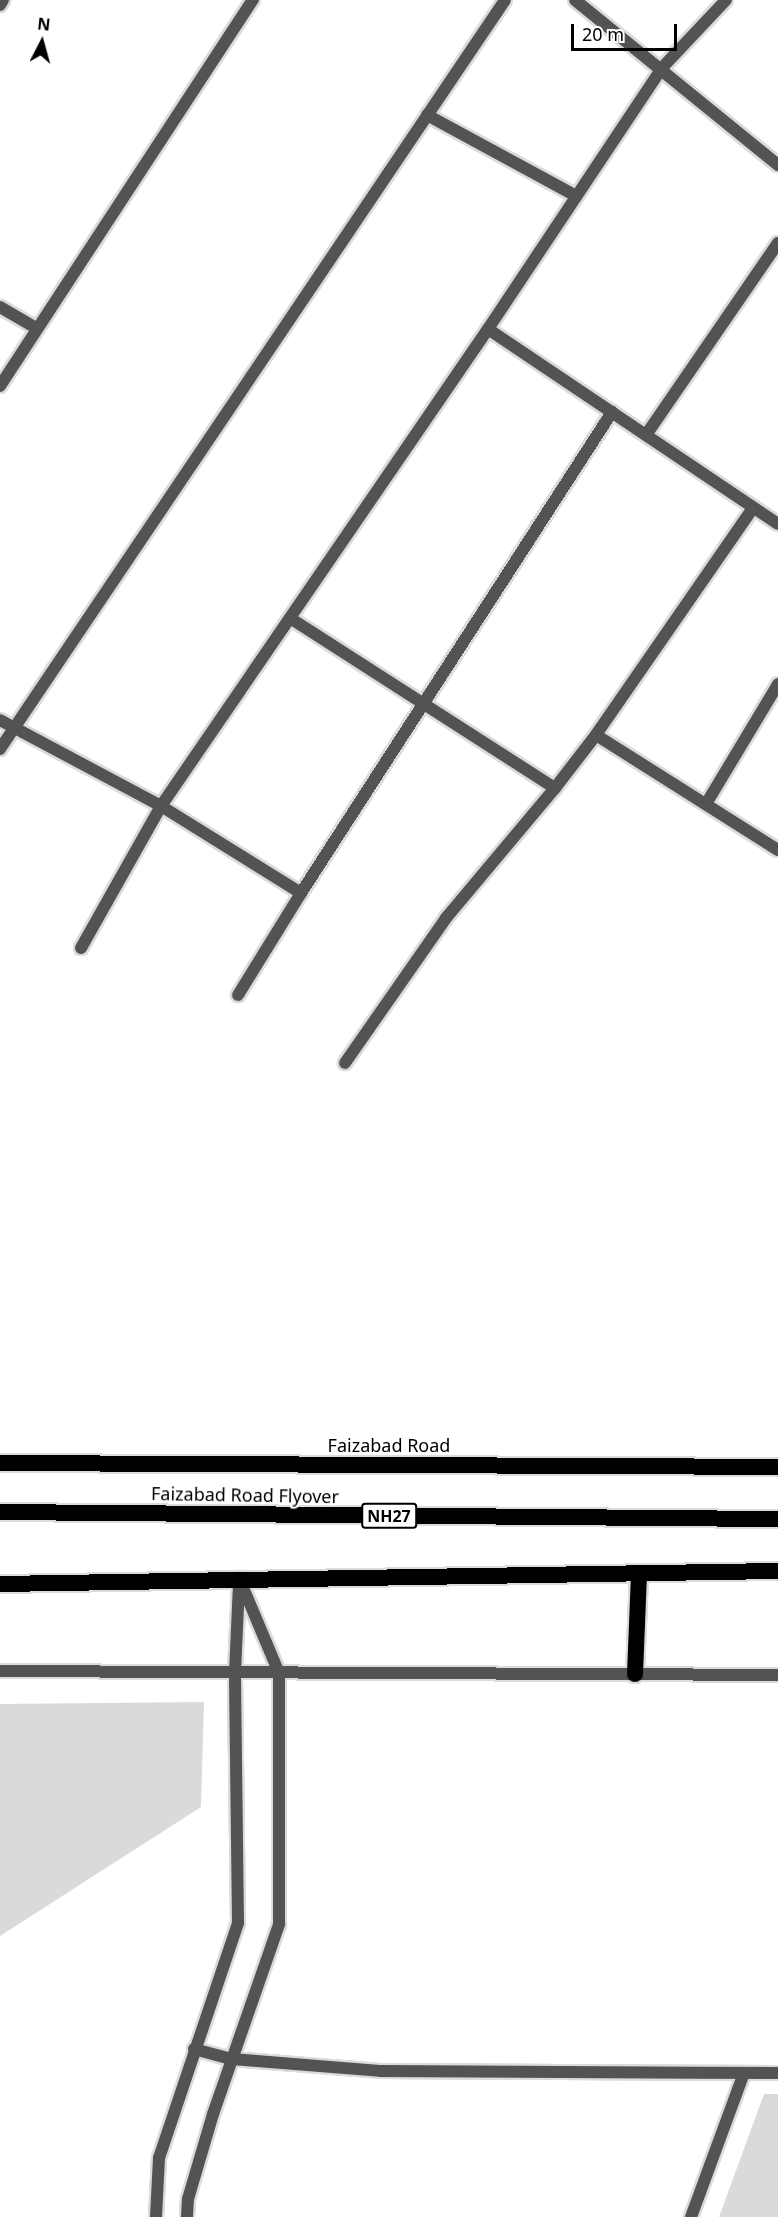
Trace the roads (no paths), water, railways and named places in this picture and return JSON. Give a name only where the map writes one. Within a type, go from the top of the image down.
[{"type":"highway","name":"Faizabad Road","points":[[0,1463],[776,1463]]},
{"type":"highway","name":"Faizabad Road Flyover","points":[[0,1512],[778,1519]]},
{"type":"highway","points":[[0,1584],[239,1578],[778,1571]]},
{"type":"highway","points":[[635,1674],[639,1573]]},
{"type":"street","points":[[0,4],[3,0]]},
{"type":"street","points":[[0,386],[253,0]]},
{"type":"street","points":[[0,749],[12,727],[505,0]]},
{"type":"street","points":[[575,0],[662,68],[778,165]]},
{"type":"street","points":[[81,948],[161,806],[488,329],[662,68],[726,0]]},
{"type":"street","points":[[427,115],[576,196]]},
{"type":"street","points":[[646,435],[778,243]]},
{"type":"street","points":[[0,307],[36,328]]},
{"type":"street","points":[[488,329],[778,524]]},
{"type":"street","points":[[238,995],[301,893],[612,412]]},
{"type":"street","points":[[345,1063],[446,918],[555,788],[596,735],[753,508]]},
{"type":"street","points":[[290,618],[555,788]]},
{"type":"street","points":[[705,804],[778,684]]},
{"type":"street","points":[[0,720],[161,806],[301,893]]},
{"type":"street","points":[[596,735],[778,850]]},
{"type":"street","points":[[156,2217],[159,2158],[238,1923],[235,1672],[239,1578]]},
{"type":"street","points":[[187,2217],[189,2199],[232,2059],[279,1924],[279,1673],[239,1578]]},
{"type":"street","points":[[0,1671],[778,1675]]},
{"type":"street","points":[[194,2049],[232,2059],[380,2071],[778,2073]]},
{"type":"street","points":[[691,2217],[744,2073]]}]
